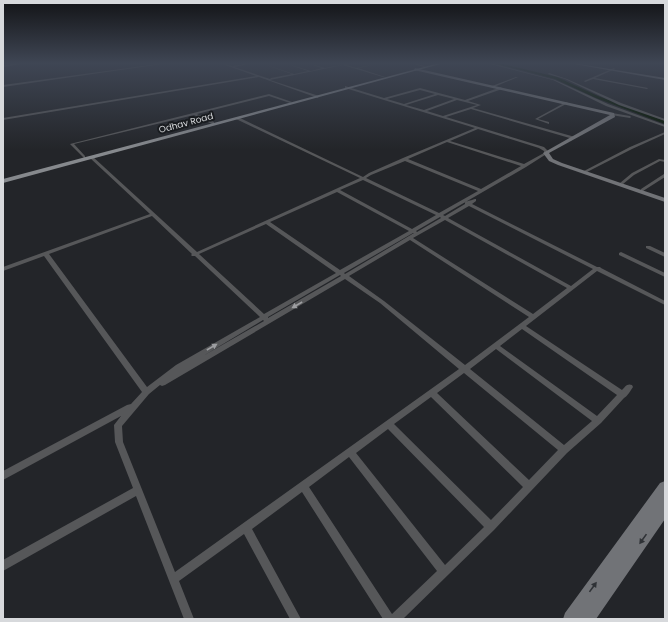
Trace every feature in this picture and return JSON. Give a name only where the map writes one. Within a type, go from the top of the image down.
[{"type":"main road","name":"Odhav Road","points":[[3,181],[332,92]]},
{"type":"main road","name":"Odhav Road","points":[[3,178],[317,96]]},
{"type":"street","points":[[3,119],[164,92]]},
{"type":"street","points":[[305,92],[317,96]]},
{"type":"street","points":[[361,92],[540,147],[546,151],[546,156]]},
{"type":"street","points":[[384,99],[409,92]]},
{"type":"street","points":[[431,92],[480,105],[444,118]]},
{"type":"street","points":[[466,101],[491,92]]},
{"type":"street","points":[[517,92],[613,116],[634,115]]},
{"type":"street","points":[[519,92],[613,116]]},
{"type":"street","points":[[578,92],[641,118],[665,126]]},
{"type":"street","points":[[594,92],[620,104],[665,120]]},
{"type":"street","points":[[403,105],[438,94]]},
{"type":"street","points":[[84,157],[72,144],[269,95],[291,102]]},
{"type":"street","points":[[424,111],[457,99]]},
{"type":"street","points":[[548,123],[536,119],[567,103]]},
{"type":"street","points":[[472,109],[574,138]]},
{"type":"street","points":[[194,114],[213,123]]},
{"type":"street","points":[[466,203],[482,191],[525,166],[546,156],[613,116]]},
{"type":"street","points":[[189,619],[119,442],[118,425],[133,406],[146,392],[180,369],[342,276],[613,116]]},
{"type":"street","points":[[627,116],[641,118]]},
{"type":"street","points":[[237,118],[442,217],[571,288]]},
{"type":"street","points":[[194,255],[370,174],[478,128]]},
{"type":"street","points":[[586,171],[631,148],[665,133]]},
{"type":"street","points":[[447,140],[525,166]]},
{"type":"street","points":[[546,156],[555,161],[665,199]]},
{"type":"street","points":[[91,158],[194,255],[266,320]]},
{"type":"street","points":[[404,160],[482,191]]},
{"type":"street","points":[[622,183],[633,174],[660,160],[665,161]]},
{"type":"street","points":[[555,161],[665,199]]},
{"type":"street","points":[[642,190],[665,174]]},
{"type":"street","points":[[336,190],[416,232]]},
{"type":"street","points":[[466,203],[665,303]]},
{"type":"street","points":[[3,268],[152,215]]},
{"type":"street","points":[[266,222],[342,276],[382,302],[466,368],[564,450]]},
{"type":"street","points":[[342,276],[410,238],[416,232]]},
{"type":"street","points":[[410,238],[534,317]]},
{"type":"street","points":[[648,247],[665,255]]},
{"type":"street","points":[[45,253],[146,392]]},
{"type":"street","points":[[621,254],[665,275]]},
{"type":"street","points":[[174,579],[390,424],[496,346],[598,268]]},
{"type":"street","points":[[522,326],[622,395]]},
{"type":"street","points":[[496,346],[598,421]]},
{"type":"street","points":[[395,619],[491,527],[564,450],[598,421],[629,388]]},
{"type":"street","points":[[432,393],[529,486]]},
{"type":"street","points":[[3,476],[133,406]]},
{"type":"street","points":[[390,424],[491,527]]},
{"type":"street","points":[[350,452],[444,572]]},
{"type":"street","points":[[303,486],[389,619]]},
{"type":"street","points":[[570,619],[665,488]]},
{"type":"street","points":[[3,566],[138,490]]},
{"type":"street","points":[[586,619],[665,507]]},
{"type":"street","points":[[246,528],[296,619]]},
{"type":"waterway","points":[[586,92],[665,123]]}]
